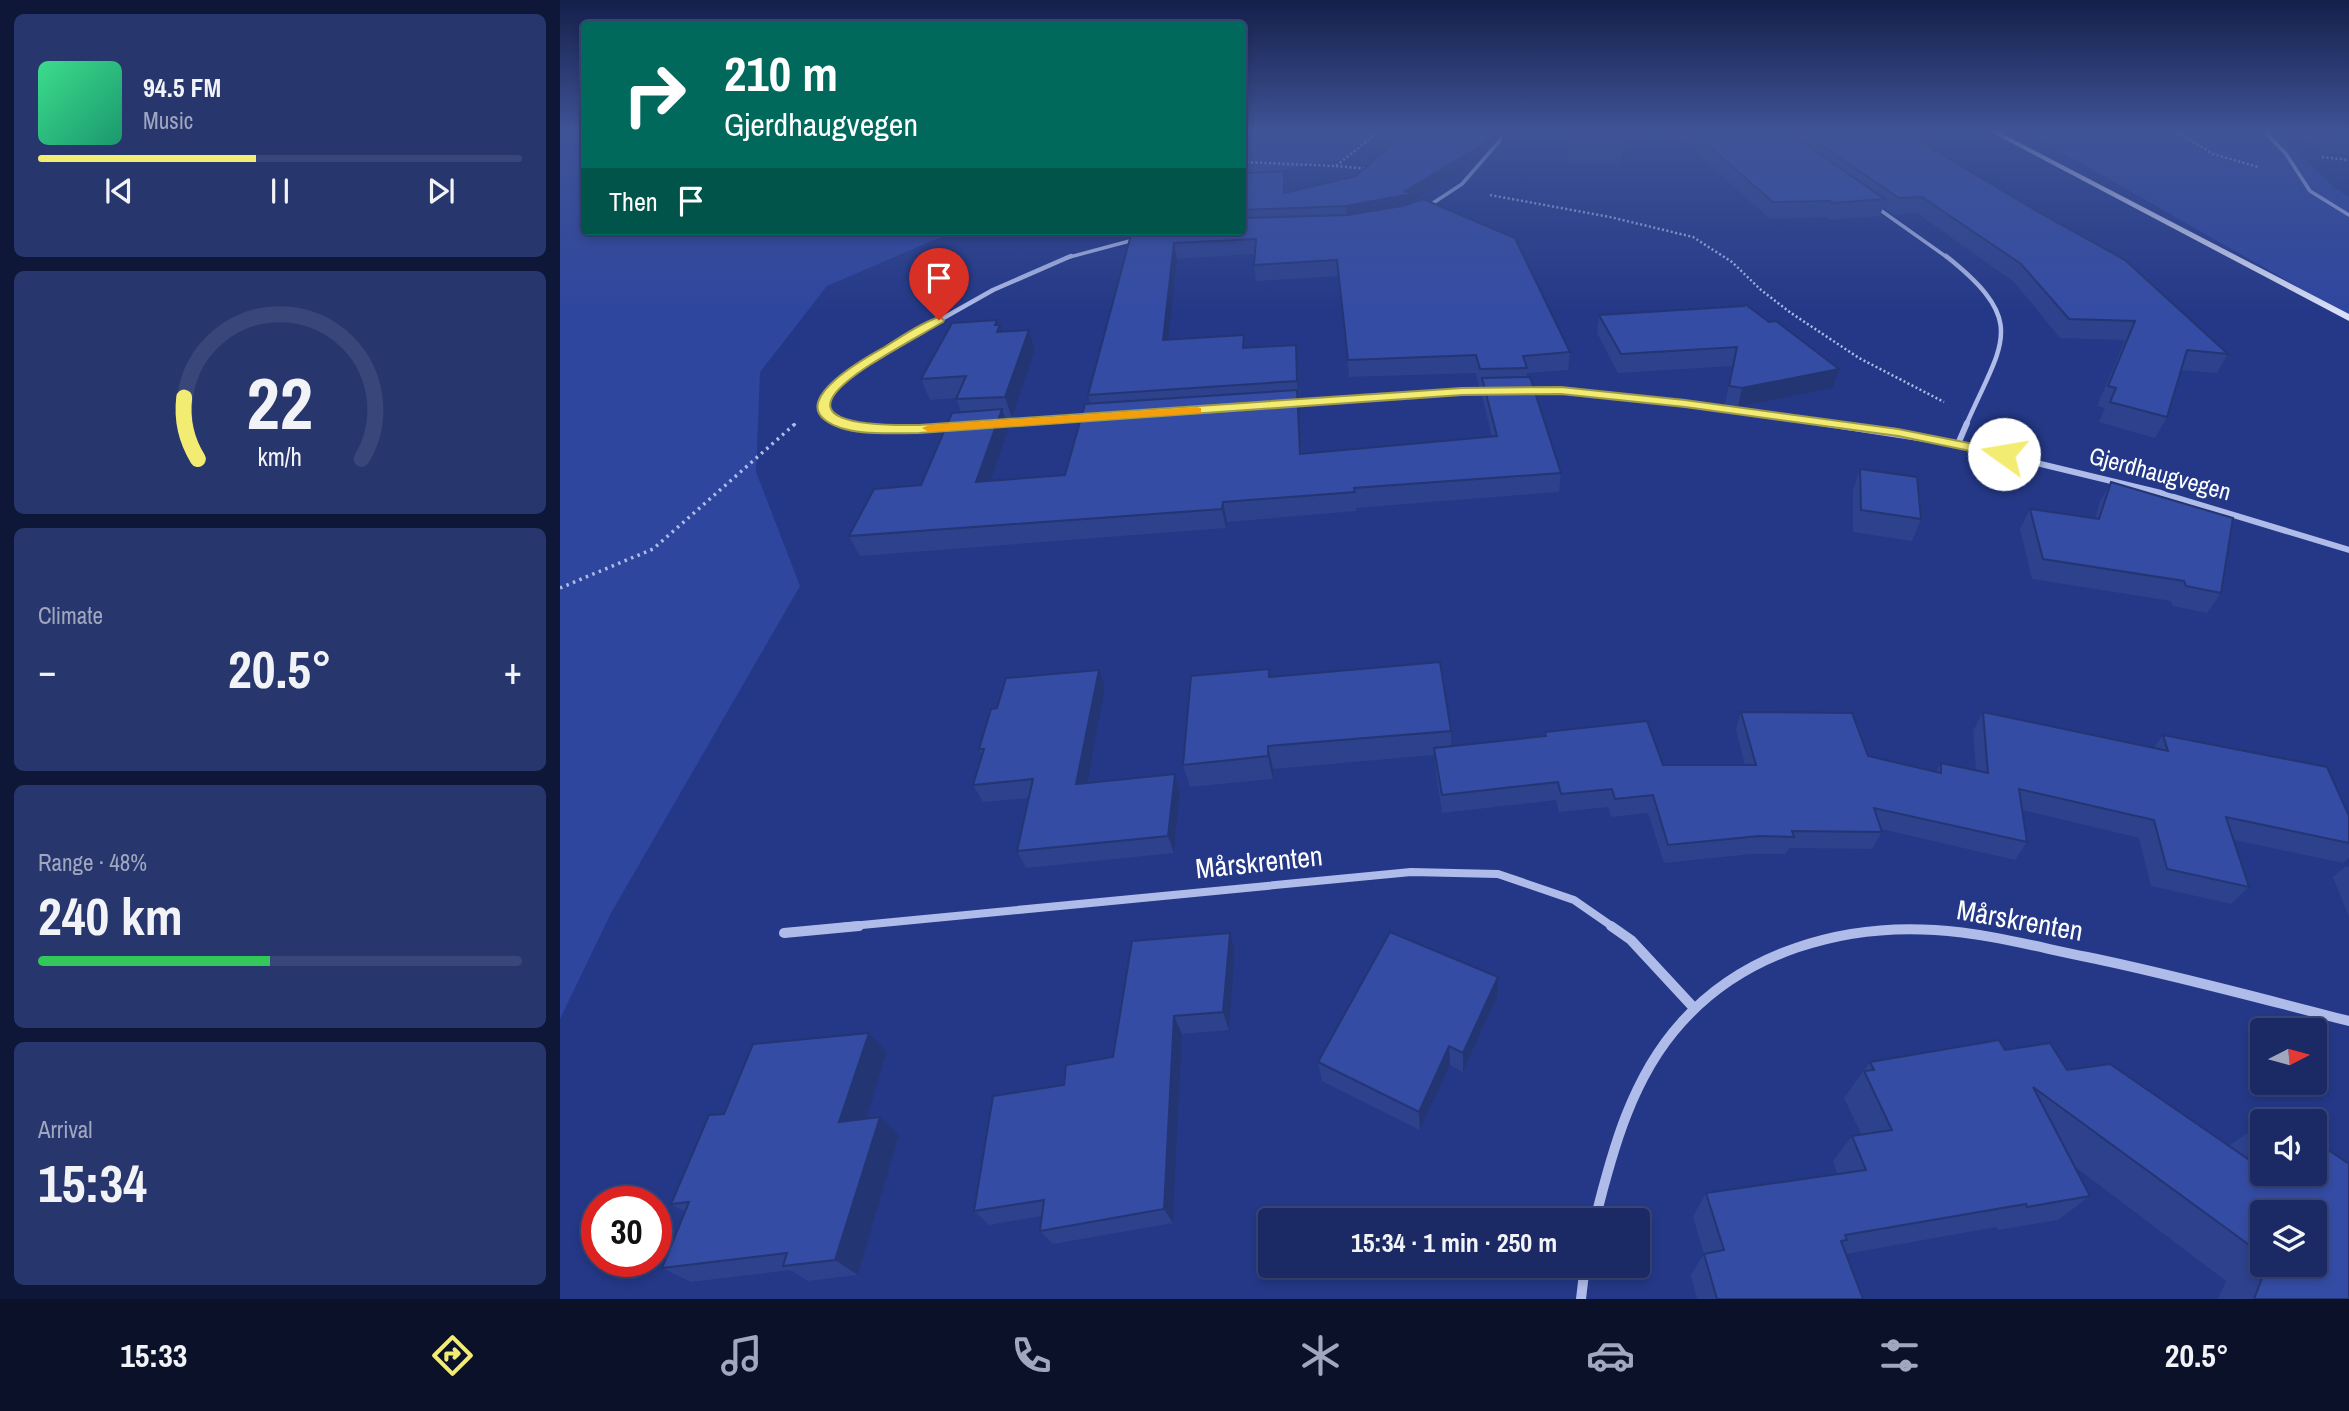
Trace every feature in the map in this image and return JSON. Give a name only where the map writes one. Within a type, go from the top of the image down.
[{"type":"street","points":[[1420,209],[1447,197],[1454,191]]},
{"type":"street","points":[[2106,191],[2349,318]]},
{"type":"street","points":[[2310,191],[2349,215]]},
{"type":"street","points":[[1872,204],[1968,274],[1989,295],[2000,314],[2002,339],[1999,350],[1958,443]]},
{"type":"street","points":[[961,426],[878,430],[851,426],[828,418],[823,408],[825,398],[841,380],[860,365],[999,287],[1064,258],[1146,238]]},
{"type":"street","points":[[1279,405],[1498,390]]},
{"type":"street","name":"Gjerdhaugvegen","points":[[1523,390],[1611,394],[1685,403],[1958,443],[2161,493],[2349,550]]},
{"type":"street","points":[[989,424],[1099,417]]},
{"type":"street","name":"Mårskrenten","points":[[784,933],[1411,872],[1498,874],[1574,900],[1631,940],[1694,1008]]},
{"type":"street","name":"Mårskrenten","points":[[1598,1208],[1608,1162],[1643,1077],[1664,1044],[1694,1008],[1730,978],[1751,965],[1804,945],[1868,931],[1934,930],[2076,954],[2349,1021]]},
{"type":"street","points":[[1581,1299],[1583,1278]]},
{"type":"path","points":[[1476,191],[1660,227],[1693,237],[1715,249],[1791,313],[1859,358],[1927,395],[1971,414]]},
{"type":"path","points":[[560,588],[653,550],[825,398]]},
{"type":"shaded area","points":[[560,191],[581,191],[581,235],[946,235],[827,286],[760,372],[756,472],[800,586],[611,913],[560,1019]]},
{"type":"shaded area","points":[[2129,191],[2339,191],[2349,197],[2349,316]]},
{"type":"building","points":[[1246,191],[1284,191],[1284,193],[1294,191],[1406,191],[1411,194],[1346,206],[1246,210]]},
{"type":"building","points":[[1760,191],[1873,191],[1885,199],[1832,203],[1773,202]]},
{"type":"building","points":[[1888,191],[2003,191],[2125,260],[2228,354],[2187,350],[2167,417],[2110,402],[2116,388],[2108,386],[2135,321],[2069,319],[2021,264],[1922,197],[1899,198]]},
{"type":"building","points":[[1423,199],[1515,238],[1570,352],[1523,356],[1527,368],[1480,369],[1476,355],[1348,360],[1337,260],[1254,265],[1256,239],[1174,243],[1163,340],[1244,335],[1243,348],[1296,345],[1297,381],[1088,395],[1131,235],[1246,235],[1246,218],[1347,215],[1402,206]]},
{"type":"building","points":[[1745,304],[1769,322],[1776,321],[1839,369],[1742,388],[1729,386],[1737,347],[1621,354],[1599,315],[1744,306]]},
{"type":"building","points":[[997,320],[995,325],[1000,325],[997,332],[1029,330],[1005,397],[956,399],[966,376],[921,379],[952,323]]},
{"type":"building","points":[[1530,377],[1561,473],[1354,488],[1355,492],[1223,502],[1222,509],[849,536],[874,489],[921,485],[952,413],[1002,409],[976,482],[1065,475],[1085,404],[1297,390],[1300,454],[1497,436],[1482,378]]},
{"type":"building","points":[[1860,469],[1917,477],[1921,519],[1861,510]]},
{"type":"building","points":[[2111,482],[2233,518],[2221,593],[2186,586],[2184,581],[2043,559],[2030,509],[2099,519]]},
{"type":"building","points":[[1440,662],[1451,731],[1268,746],[1268,756],[1183,765],[1191,676],[1269,669],[1269,677]]},
{"type":"building","points":[[1099,670],[1076,784],[1175,774],[1168,836],[1017,851],[1033,779],[973,785],[984,749],[979,749],[991,709],[997,708],[1006,678]]},
{"type":"building","points":[[1741,712],[1852,713],[1868,756],[1941,773],[1941,763],[1988,773],[1983,712],[2168,751],[2163,735],[2327,767],[2349,816],[2349,843],[2226,817],[2249,887],[2167,869],[2154,820],[2019,789],[2027,842],[1874,808],[1882,832],[1792,831],[1794,837],[1759,836],[1668,845],[1653,795],[1615,799],[1612,789],[1561,794],[1558,782],[1442,795],[1434,748],[1546,736],[1545,732],[1647,721],[1663,765],[1756,765]]},
{"type":"building","points":[[1390,932],[1498,977],[1463,1053],[1449,1046],[1419,1112],[1318,1062]]},
{"type":"building","points":[[1230,933],[1223,1012],[1174,1016],[1164,1209],[1040,1231],[1044,1200],[974,1211],[993,1096],[1064,1085],[1066,1065],[1113,1057],[1132,941]]},
{"type":"building","points":[[869,1033],[839,1122],[880,1117],[835,1260],[783,1266],[787,1253],[672,1267],[672,1244],[689,1202],[672,1204],[672,1202],[709,1115],[724,1114],[753,1044]]},
{"type":"building","points":[[1999,1040],[2005,1050],[2050,1043],[2067,1070],[2110,1064],[2248,1159],[2250,1155],[2250,1186],[2327,1186],[2327,1149],[2349,1164],[2349,1299],[2254,1299],[2262,1277],[2327,1277],[2327,1200],[2250,1200],[2250,1246],[2033,1087],[2090,1196],[2027,1207],[2026,1204],[1845,1235],[1847,1240],[1841,1241],[1863,1299],[1717,1299],[1704,1254],[1724,1250],[1706,1193],[1866,1170],[1852,1136],[1892,1130],[1864,1071],[1874,1070],[1870,1062]]},
{"type":"slow traffic","points":[[929,428],[1197,411]]},
{"type":"route","points":[[939,320],[860,365],[841,380],[825,398],[823,408],[828,418],[851,426],[878,430],[919,429],[1462,392],[1561,390],[1685,403],[1898,432],[2004,454]]}]
